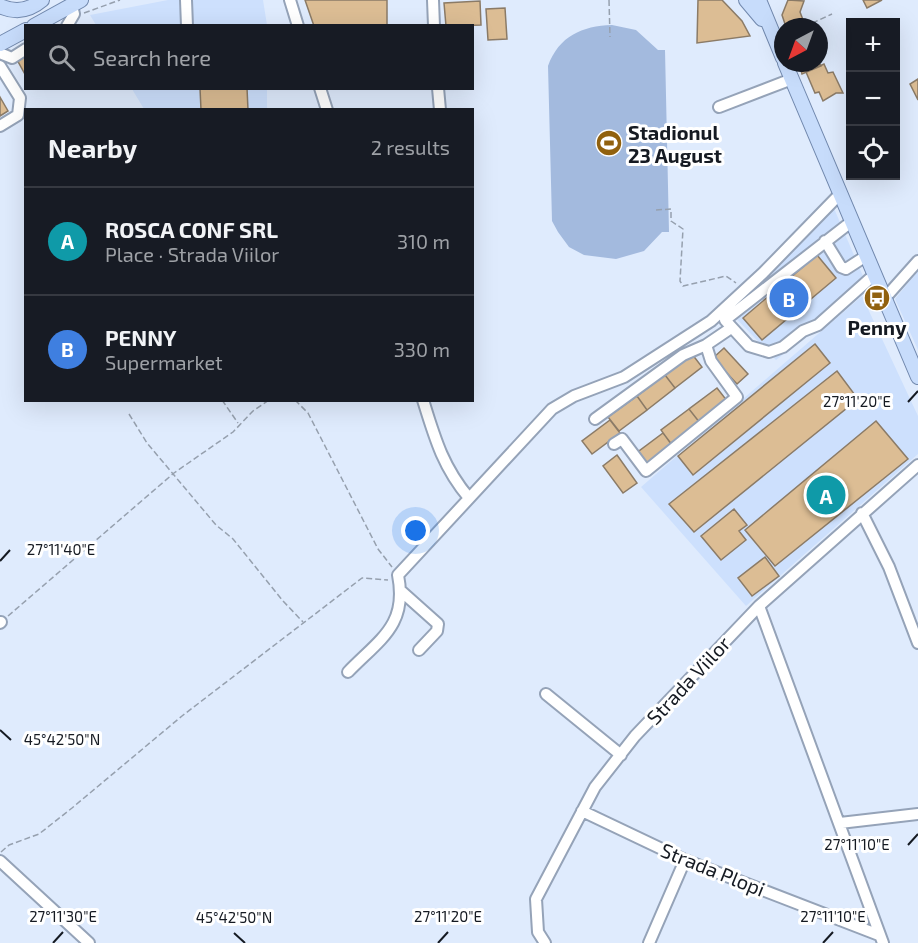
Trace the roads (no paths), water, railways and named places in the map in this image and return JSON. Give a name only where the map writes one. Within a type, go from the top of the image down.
[{"type":"main road","points":[[0,21],[42,0]]},
{"type":"main road","points":[[746,0],[772,32]]},
{"type":"main road","points":[[759,0],[774,37]]},
{"type":"main road","points":[[766,0],[772,32]]},
{"type":"main road","points":[[36,24],[77,2]]},
{"type":"main road","points":[[0,6],[20,10]]},
{"type":"main road","points":[[0,44],[24,31]]},
{"type":"main road","points":[[789,72],[839,195],[918,377]]},
{"type":"street","points":[[186,0],[187,24]]},
{"type":"street","points":[[290,0],[297,24]]},
{"type":"street","points":[[433,0],[434,24]]},
{"type":"street","points":[[68,24],[77,2]]},
{"type":"street","points":[[20,10],[30,24]]},
{"type":"street","points":[[0,53],[12,58],[24,51]]},
{"type":"street","points":[[0,66],[20,98],[18,115],[0,126]]},
{"type":"street","points":[[719,107],[792,79]]},
{"type":"street","points":[[321,90],[326,108]]},
{"type":"street","points":[[438,90],[440,108]]},
{"type":"street","points":[[595,419],[683,355],[706,345],[725,321],[744,289],[763,273],[839,195]]},
{"type":"street","points":[[348,672],[389,629],[398,615],[401,591],[398,575],[552,409],[574,396],[624,376],[725,321],[851,222]]},
{"type":"street","points":[[825,241],[841,267],[846,269],[866,256]]},
{"type":"street","points":[[885,298],[918,261]]},
{"type":"street","points":[[725,321],[749,346],[769,352],[776,350],[818,325],[874,275]]},
{"type":"street","points":[[614,444],[622,439],[646,471],[737,398],[711,361],[706,345]]},
{"type":"street","points":[[424,402],[436,441],[451,476],[469,498]]},
{"type":"street","name":"Strada Viilor","points":[[545,943],[538,932],[536,899],[595,787],[621,755],[759,606],[918,465]]},
{"type":"street","points":[[862,513],[915,620],[918,643]]},
{"type":"street","points":[[401,591],[438,624],[437,631],[420,650]]},
{"type":"street","points":[[759,606],[881,939]]},
{"type":"street","points":[[546,694],[621,755]]},
{"type":"street","name":"Strada Plopi","points":[[582,811],[685,860],[881,939]]},
{"type":"street","points":[[840,823],[918,814]]},
{"type":"street","points":[[649,943],[685,860]]},
{"type":"street","points":[[0,861],[89,943]]},
{"type":"place","name":"Stadionul 23 August","points":[[609,143]]},
{"type":"place","name":"PENNY","points":[[789,298]]},
{"type":"place","name":"Penny","points":[[877,298]]},
{"type":"place","name":"ROSCA CONF SRL","points":[[826,495]]}]
